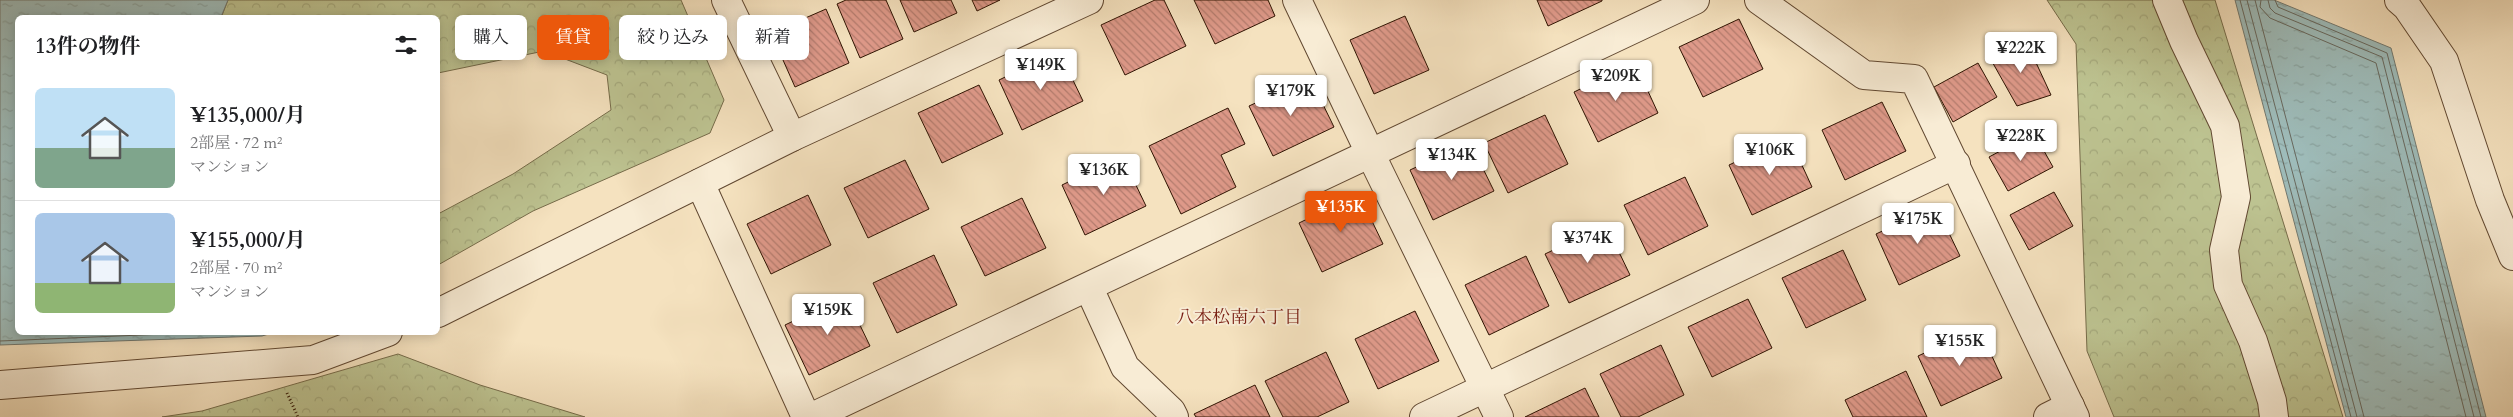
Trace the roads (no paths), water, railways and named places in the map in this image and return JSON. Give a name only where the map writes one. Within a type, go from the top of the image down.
[{"type":"street","points":[[726,0],[792,138]]},
{"type":"street","points":[[440,312],[792,138],[1089,0]]},
{"type":"street","points":[[1297,0],[1498,417]]},
{"type":"street","points":[[812,417],[1370,154],[1651,10],[1695,0]]},
{"type":"street","points":[[1759,0],[1864,76],[1914,78],[1956,164],[2064,413]]},
{"type":"street","points":[[2167,0],[2184,41],[2225,126],[2236,197],[2224,250],[2228,285],[2253,341],[2272,401],[2274,417]]},
{"type":"street","points":[[2399,0],[2408,7],[2444,61],[2490,200],[2513,256]]},
{"type":"street","points":[[1424,417],[1956,164]]},
{"type":"street","points":[[700,183],[806,417]]},
{"type":"street","points":[[1088,288],[1125,367],[1171,411],[1174,417]]},
{"type":"street","points":[[0,385],[313,360],[380,335]]},
{"type":"water","points":[[0,0],[228,0],[222,15],[15,15],[15,335],[265,335],[0,345]]},
{"type":"water","points":[[2235,0],[2274,0],[2391,48],[2486,417],[2346,417]]},
{"type":"district","name":"八本松南六丁目","points":[[1239,317]]}]
